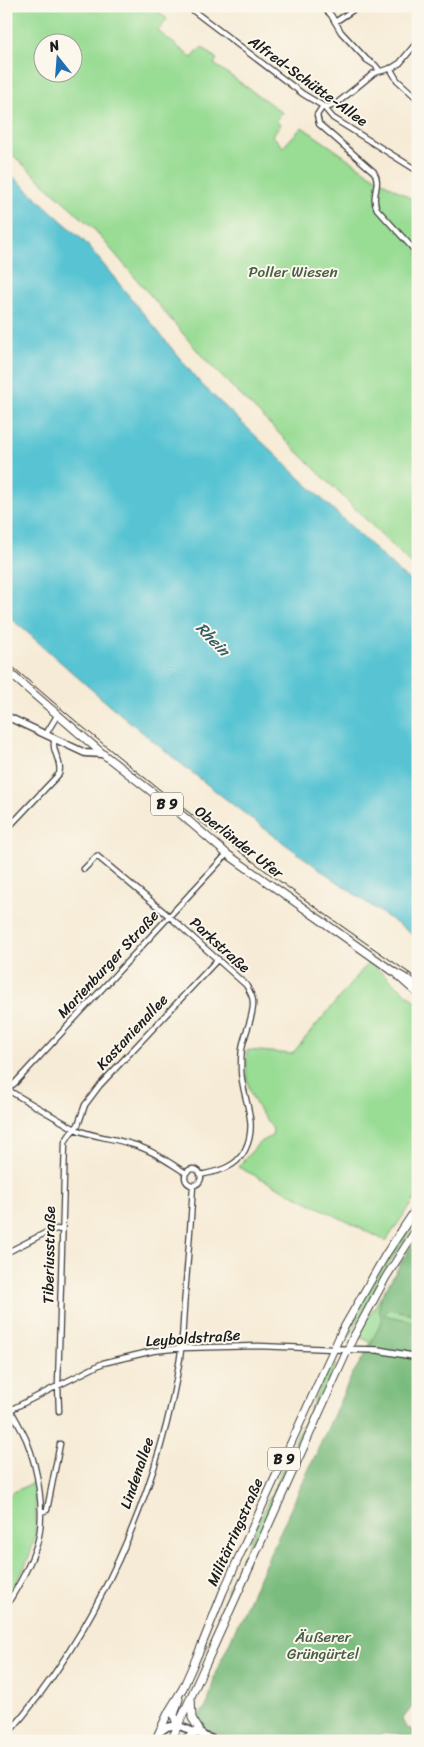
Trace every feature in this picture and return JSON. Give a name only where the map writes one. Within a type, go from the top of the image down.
[{"type":"main road","name":"Oberländer Ufer","points":[[6,670],[103,754],[184,816],[227,854],[394,972],[418,985]]},
{"type":"main road","points":[[6,716],[90,754],[103,754]]},
{"type":"main road","name":"B 9","points":[[394,972],[418,994]]},
{"type":"main road","name":"Militärringstraße","points":[[155,1741],[168,1711],[183,1688],[223,1592],[334,1349],[364,1290],[418,1206]]},
{"type":"main road","name":"Militärringstraße","points":[[171,1741],[348,1349],[382,1283],[418,1227]]},
{"type":"main road","name":"B 9","points":[[177,1725],[174,1715],[183,1688]]},
{"type":"main road","name":"B 9","points":[[191,1694],[192,1718],[200,1735]]},
{"type":"main road","points":[[159,1733],[164,1728],[177,1725],[217,1741]]},
{"type":"main road","points":[[180,1741],[200,1735]]},
{"type":"street","name":"Alfred-Schütte-Allee","points":[[186,6],[303,94],[323,106],[333,118],[418,171]]},
{"type":"street","points":[[322,6],[335,22],[340,32],[378,70]]},
{"type":"street","points":[[335,22],[358,6]]},
{"type":"street","points":[[418,41],[400,63],[390,68],[378,70],[332,106],[323,106],[317,115],[319,124],[374,172],[378,180],[374,200],[377,208],[418,254]]},
{"type":"street","points":[[390,68],[396,80],[418,100]]},
{"type":"street","points":[[46,734],[58,714]]},
{"type":"street","points":[[6,830],[59,774],[61,766],[53,744],[55,738]]},
{"type":"street","name":"Marienburger Straße","points":[[6,1089],[76,1018],[227,854]]},
{"type":"street","name":"Parkstraße","points":[[84,870],[97,856],[218,959],[246,985],[254,1001],[243,1041],[241,1069],[244,1095],[250,1111],[250,1130],[245,1149],[240,1159],[233,1165],[225,1169],[200,1174]]},
{"type":"street","name":"Kastanienallee","points":[[75,1129],[85,1105],[100,1085],[218,959]]},
{"type":"street","points":[[6,1089],[75,1129],[132,1144],[150,1151],[186,1173]]},
{"type":"street","name":"Tiberiusstraße","points":[[59,1411],[58,1385],[65,1142],[75,1129]]},
{"type":"street","points":[[192,1169],[196,1170],[200,1174],[200,1180],[193,1185],[186,1181],[186,1173],[192,1169]]},
{"type":"street","name":"Lindenallee","points":[[6,1736],[38,1699],[64,1661],[96,1603],[124,1547],[158,1452],[181,1348],[193,1185]]},
{"type":"street","points":[[6,1253],[50,1231],[62,1230]]},
{"type":"street","name":"Leyboldstraße","points":[[8,1411],[58,1385],[114,1360],[153,1351],[181,1348],[258,1346],[334,1349]]},
{"type":"street","points":[[334,1349],[378,1350],[418,1357]]},
{"type":"street","points":[[6,1402],[8,1411],[26,1440],[32,1456],[41,1512],[37,1544],[23,1576],[6,1606]]},
{"type":"street","points":[[41,1512],[47,1510],[50,1500],[60,1444]]},
{"type":"green space","name":"Poller Wiesen","points":[[6,6],[152,6],[167,19],[158,31],[192,58],[202,47],[217,59],[214,64],[283,113],[276,120],[281,125],[272,135],[283,147],[302,127],[370,174],[418,203],[418,568],[409,562],[208,363],[93,228],[6,149]]},
{"type":"green space","points":[[369,962],[418,1003],[418,1194],[386,1241],[238,1167],[259,1143],[272,1136],[273,1129],[254,1101],[248,1084],[247,1051],[292,1054]]},
{"type":"green space","points":[[418,1212],[418,1220],[384,1271],[350,1336],[343,1337],[376,1277]]},
{"type":"green space","points":[[418,1235],[418,1353],[381,1346],[360,1337],[362,1328]]},
{"type":"green space","name":"Äußerer Grüngürtel","points":[[418,1235],[418,1269],[410,1282],[418,1286],[418,1315],[389,1309],[384,1315],[418,1322],[418,1699],[402,1720],[406,1727],[418,1733],[418,1741],[405,1741],[402,1735],[390,1733],[382,1734],[372,1741],[236,1741],[206,1730],[197,1719],[208,1703],[215,1674],[352,1375],[382,1321],[379,1308],[381,1297]]},
{"type":"green space","points":[[331,1363],[336,1365],[176,1714],[212,1635],[227,1591]]},
{"type":"green space","points":[[34,1482],[36,1521],[33,1542],[24,1568],[6,1600],[6,1496]]},
{"type":"water","name":"Rhein","points":[[6,170],[85,242],[200,383],[401,574],[418,586],[418,938],[298,853],[220,794],[106,702],[6,614]]},
{"type":"tram line","points":[[6,661],[55,704],[207,826],[311,904],[418,979]]}]
